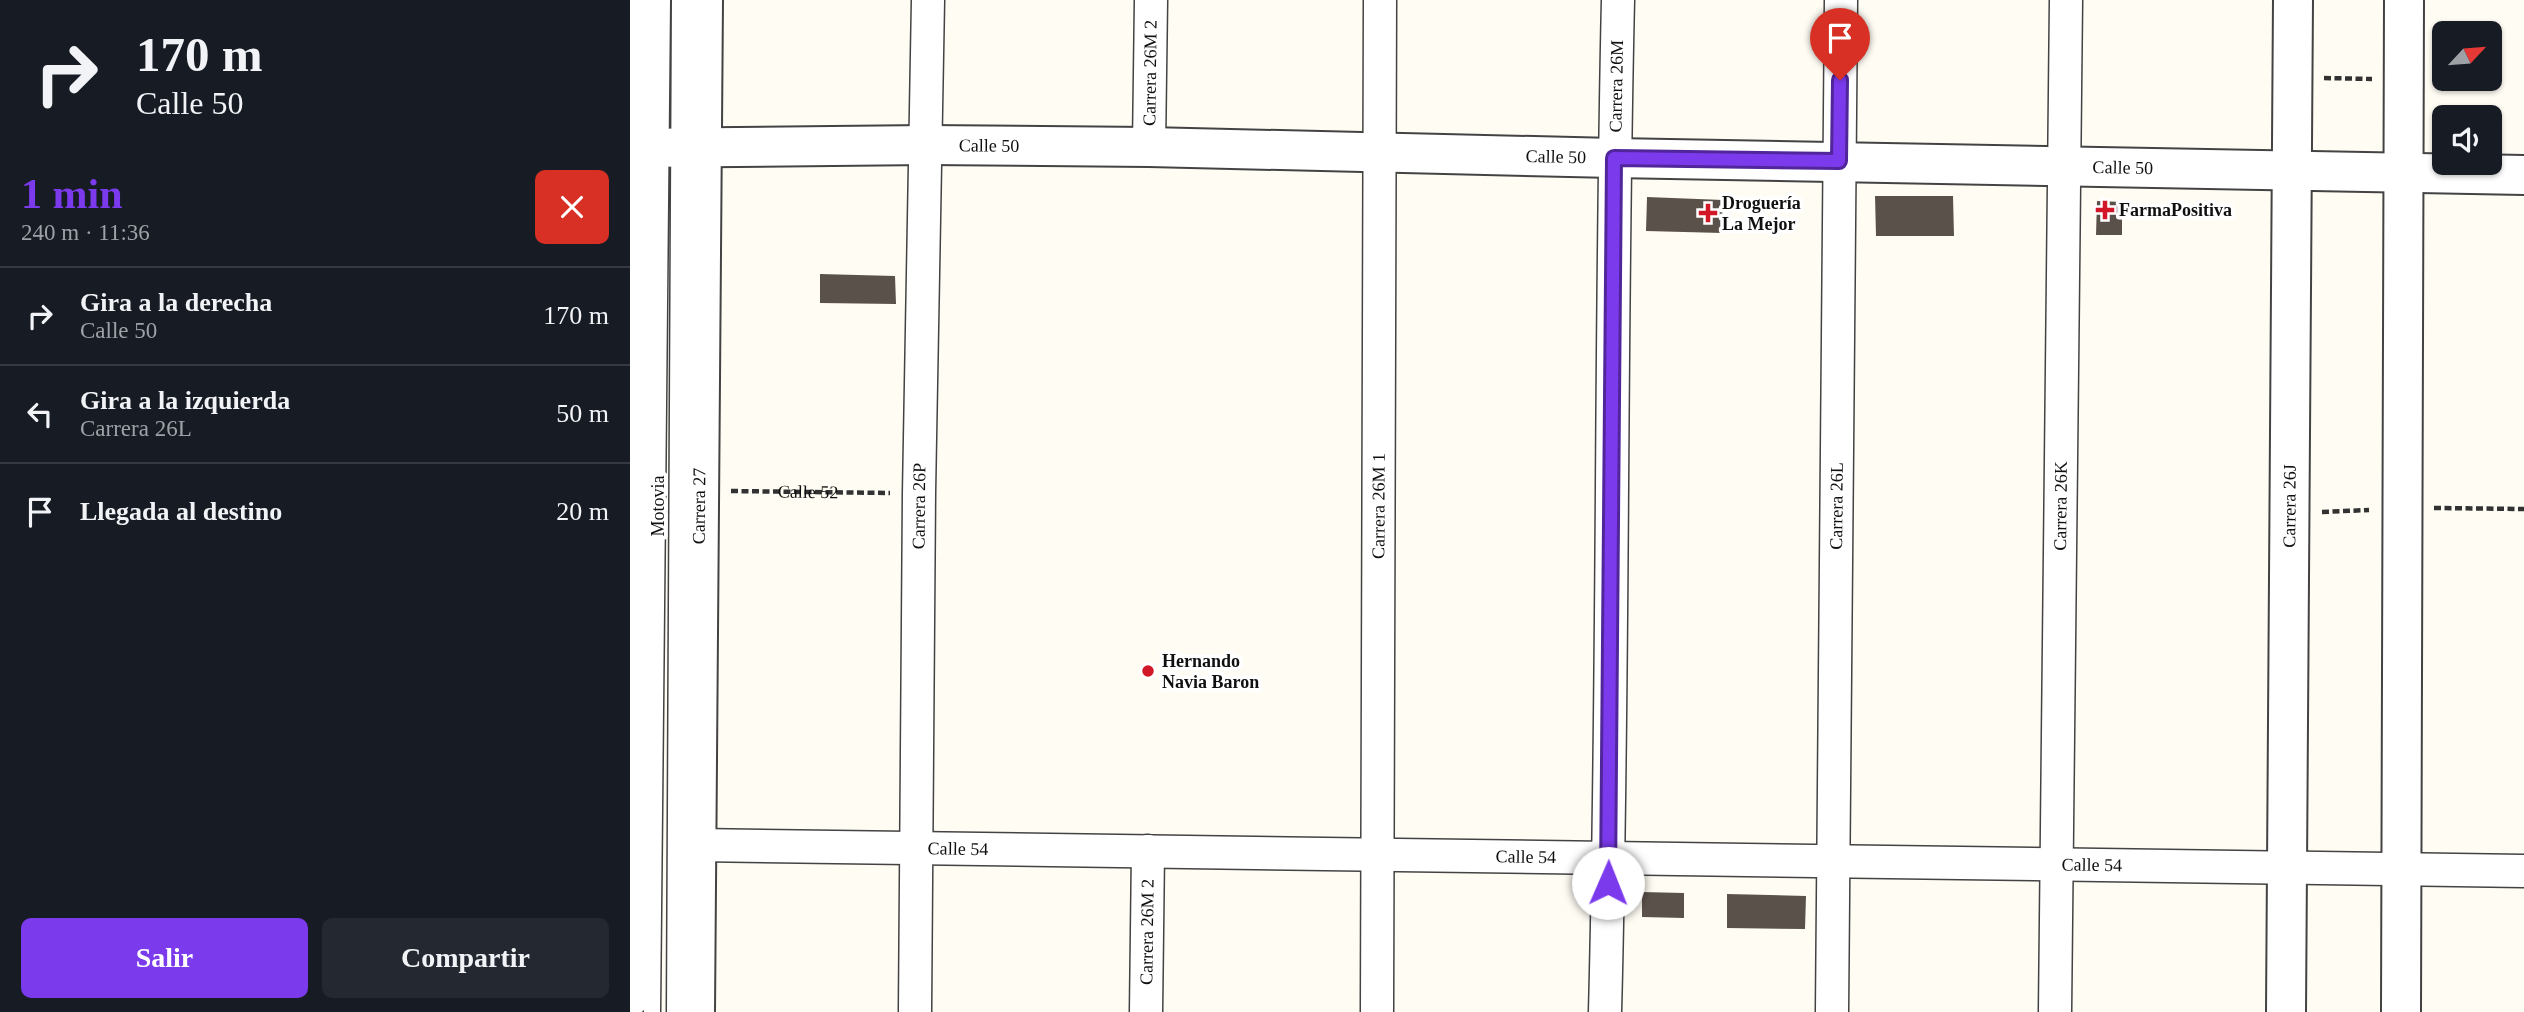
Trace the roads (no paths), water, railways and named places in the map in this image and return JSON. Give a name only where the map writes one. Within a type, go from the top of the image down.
[{"type":"street","name":"Carrera 27","points":[[636,0],[662,148],[698,490],[695,1012]]},
{"type":"street","name":"Carrera 27","points":[[630,997],[631,488],[662,148],[703,0]]},
{"type":"street","name":"Carrera 26P","points":[[915,1012],[919,493],[928,0]]},
{"type":"street","name":"Carrera 26M 2","points":[[1149,147],[1151,0]]},
{"type":"street","name":"Carrera 26M 1","points":[[1377,1012],[1380,0]]},
{"type":"street","name":"Carrera 26M","points":[[1605,1012],[1618,0]]},
{"type":"street","name":"Carrera 26L","points":[[1832,1012],[1840,0]]},
{"type":"street","name":"Carrera 26K","points":[[2055,1012],[2066,0]]},
{"type":"street","name":"Carrera 26J","points":[[2286,1012],[2293,0]]},
{"type":"street","points":[[2401,1012],[2404,0]]},
{"type":"street","name":"Calle 50","points":[[662,148],[927,145],[1149,147],[2524,174]]},
{"type":"street","name":"Calle 54","points":[[695,845],[2524,871]]},
{"type":"street","name":"Carrera 26M 2","points":[[1146,1012],[1148,851]]},
{"type":"lane","name":"Motovia","points":[[652,1012],[662,0]]},
{"type":"lane","name":"Motovia","points":[[675,1012],[662,148],[680,0]]},
{"type":"place","name":"FarmaPositiva","points":[[2105,210]]},
{"type":"place","name":"Droguería La Mejor","points":[[1708,213]]},
{"type":"place","name":"Hernando Navia Baron","points":[[1148,671]]}]
